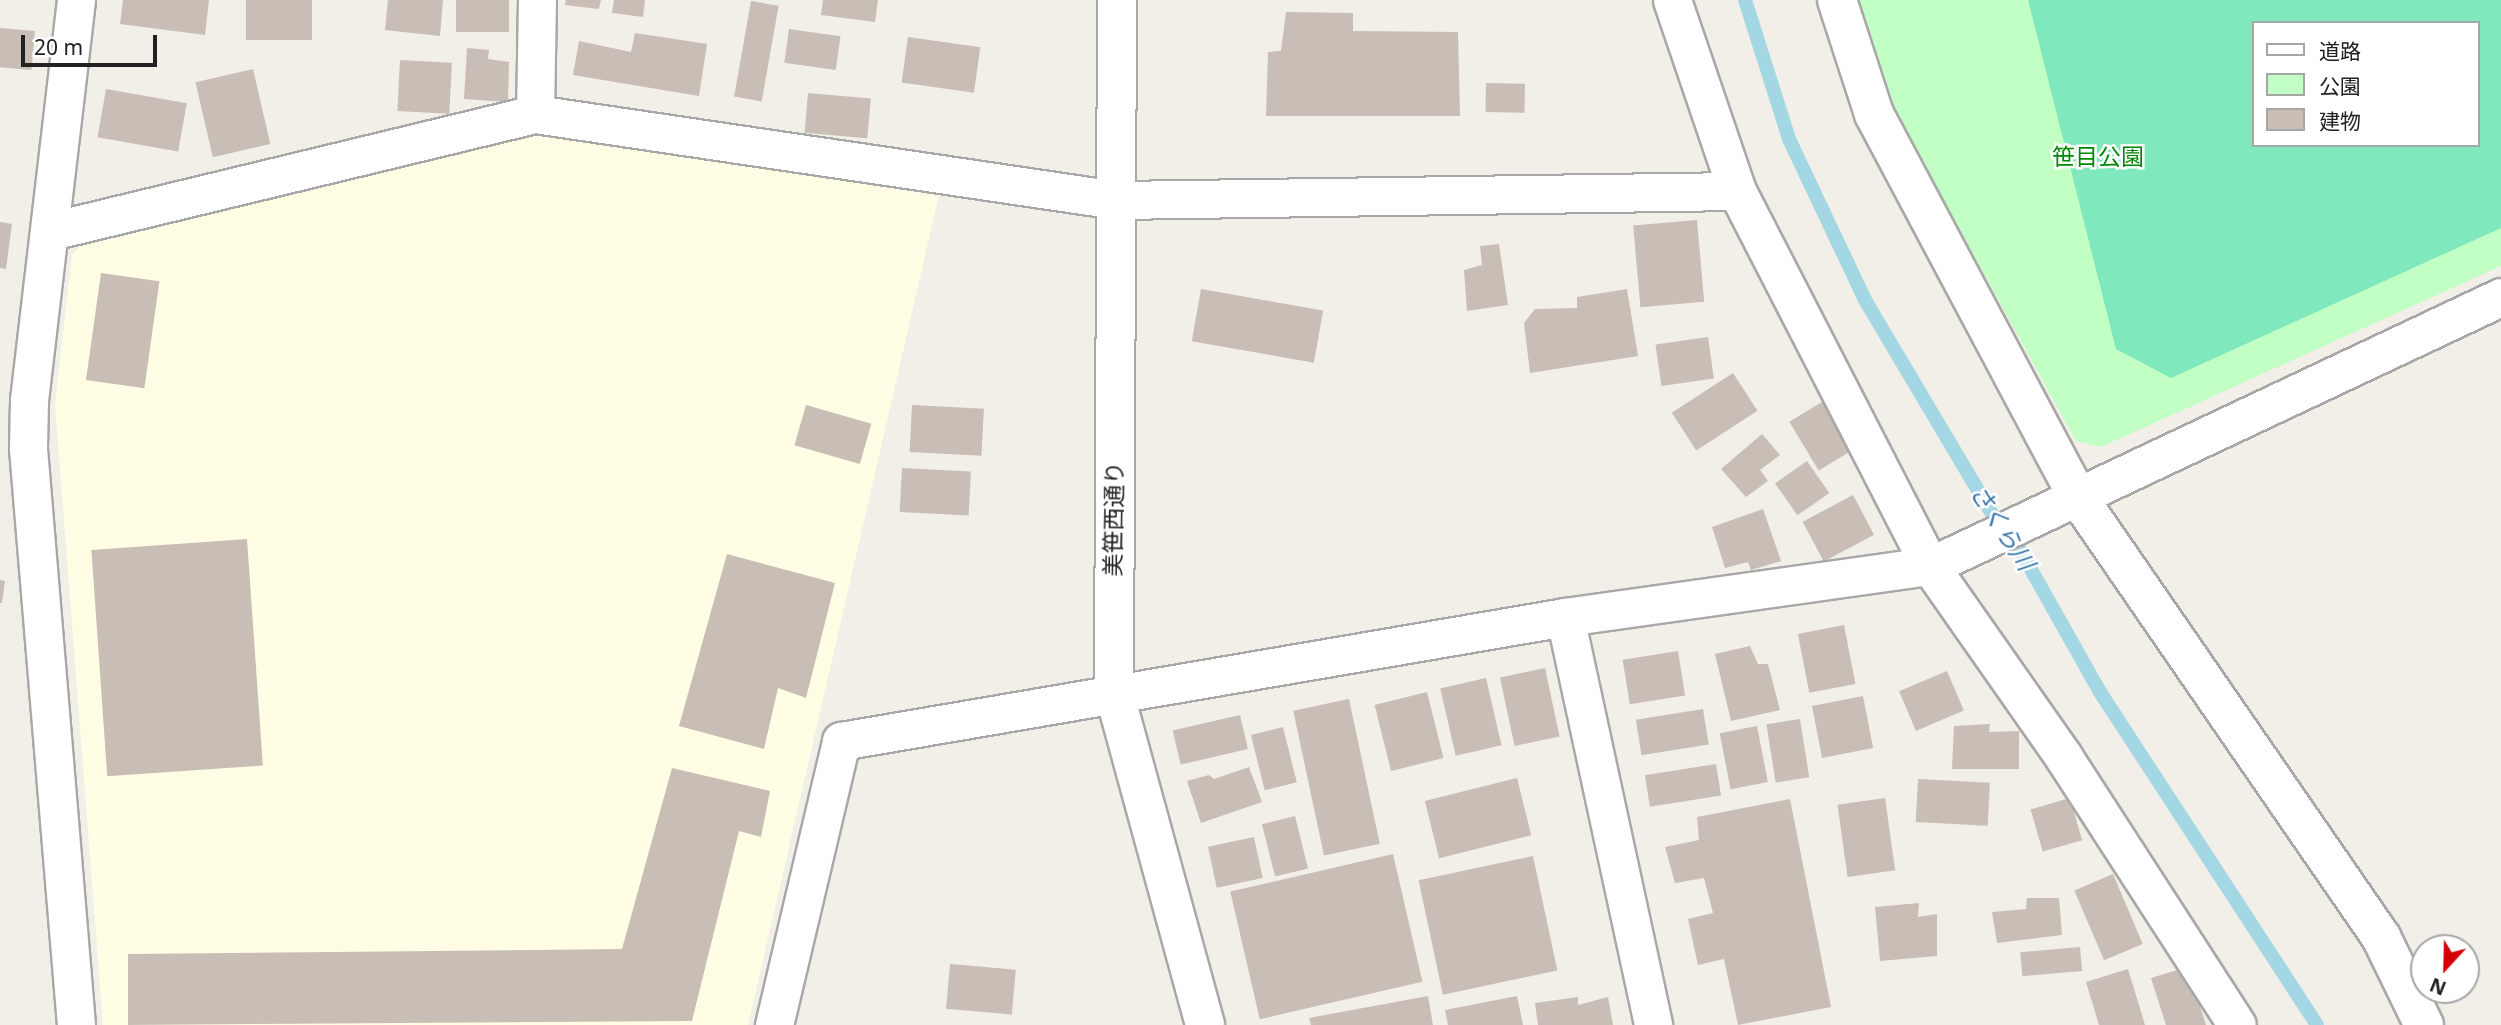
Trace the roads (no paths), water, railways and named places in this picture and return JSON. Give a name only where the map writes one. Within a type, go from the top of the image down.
[{"type":"street","points":[[76,0],[51,231],[15,399],[28,448],[76,1025]]},
{"type":"street","points":[[535,114],[537,0]]},
{"type":"street","name":"美笹西通り","points":[[1117,0],[1114,692],[1205,1025]]},
{"type":"street","points":[[1672,0],[1737,191],[1943,559],[2063,756],[2237,1025]]},
{"type":"street","points":[[1837,0],[1874,114],[2077,496],[2381,937],[2424,1025]]},
{"type":"street","points":[[51,231],[535,114],[1116,200],[1737,191]]},
{"type":"street","points":[[774,1025],[841,741],[1114,692],[1565,617],[1943,559],[2501,297]]},
{"type":"street","points":[[1565,617],[1653,1025]]},
{"type":"waterway","name":"さくら川","points":[[1745,0],[1789,139],[1865,300],[2001,529],[2020,550],[2100,692],[2317,1025]]},
{"type":"park label","name":"笹目公園","points":[[2098,156]]}]
